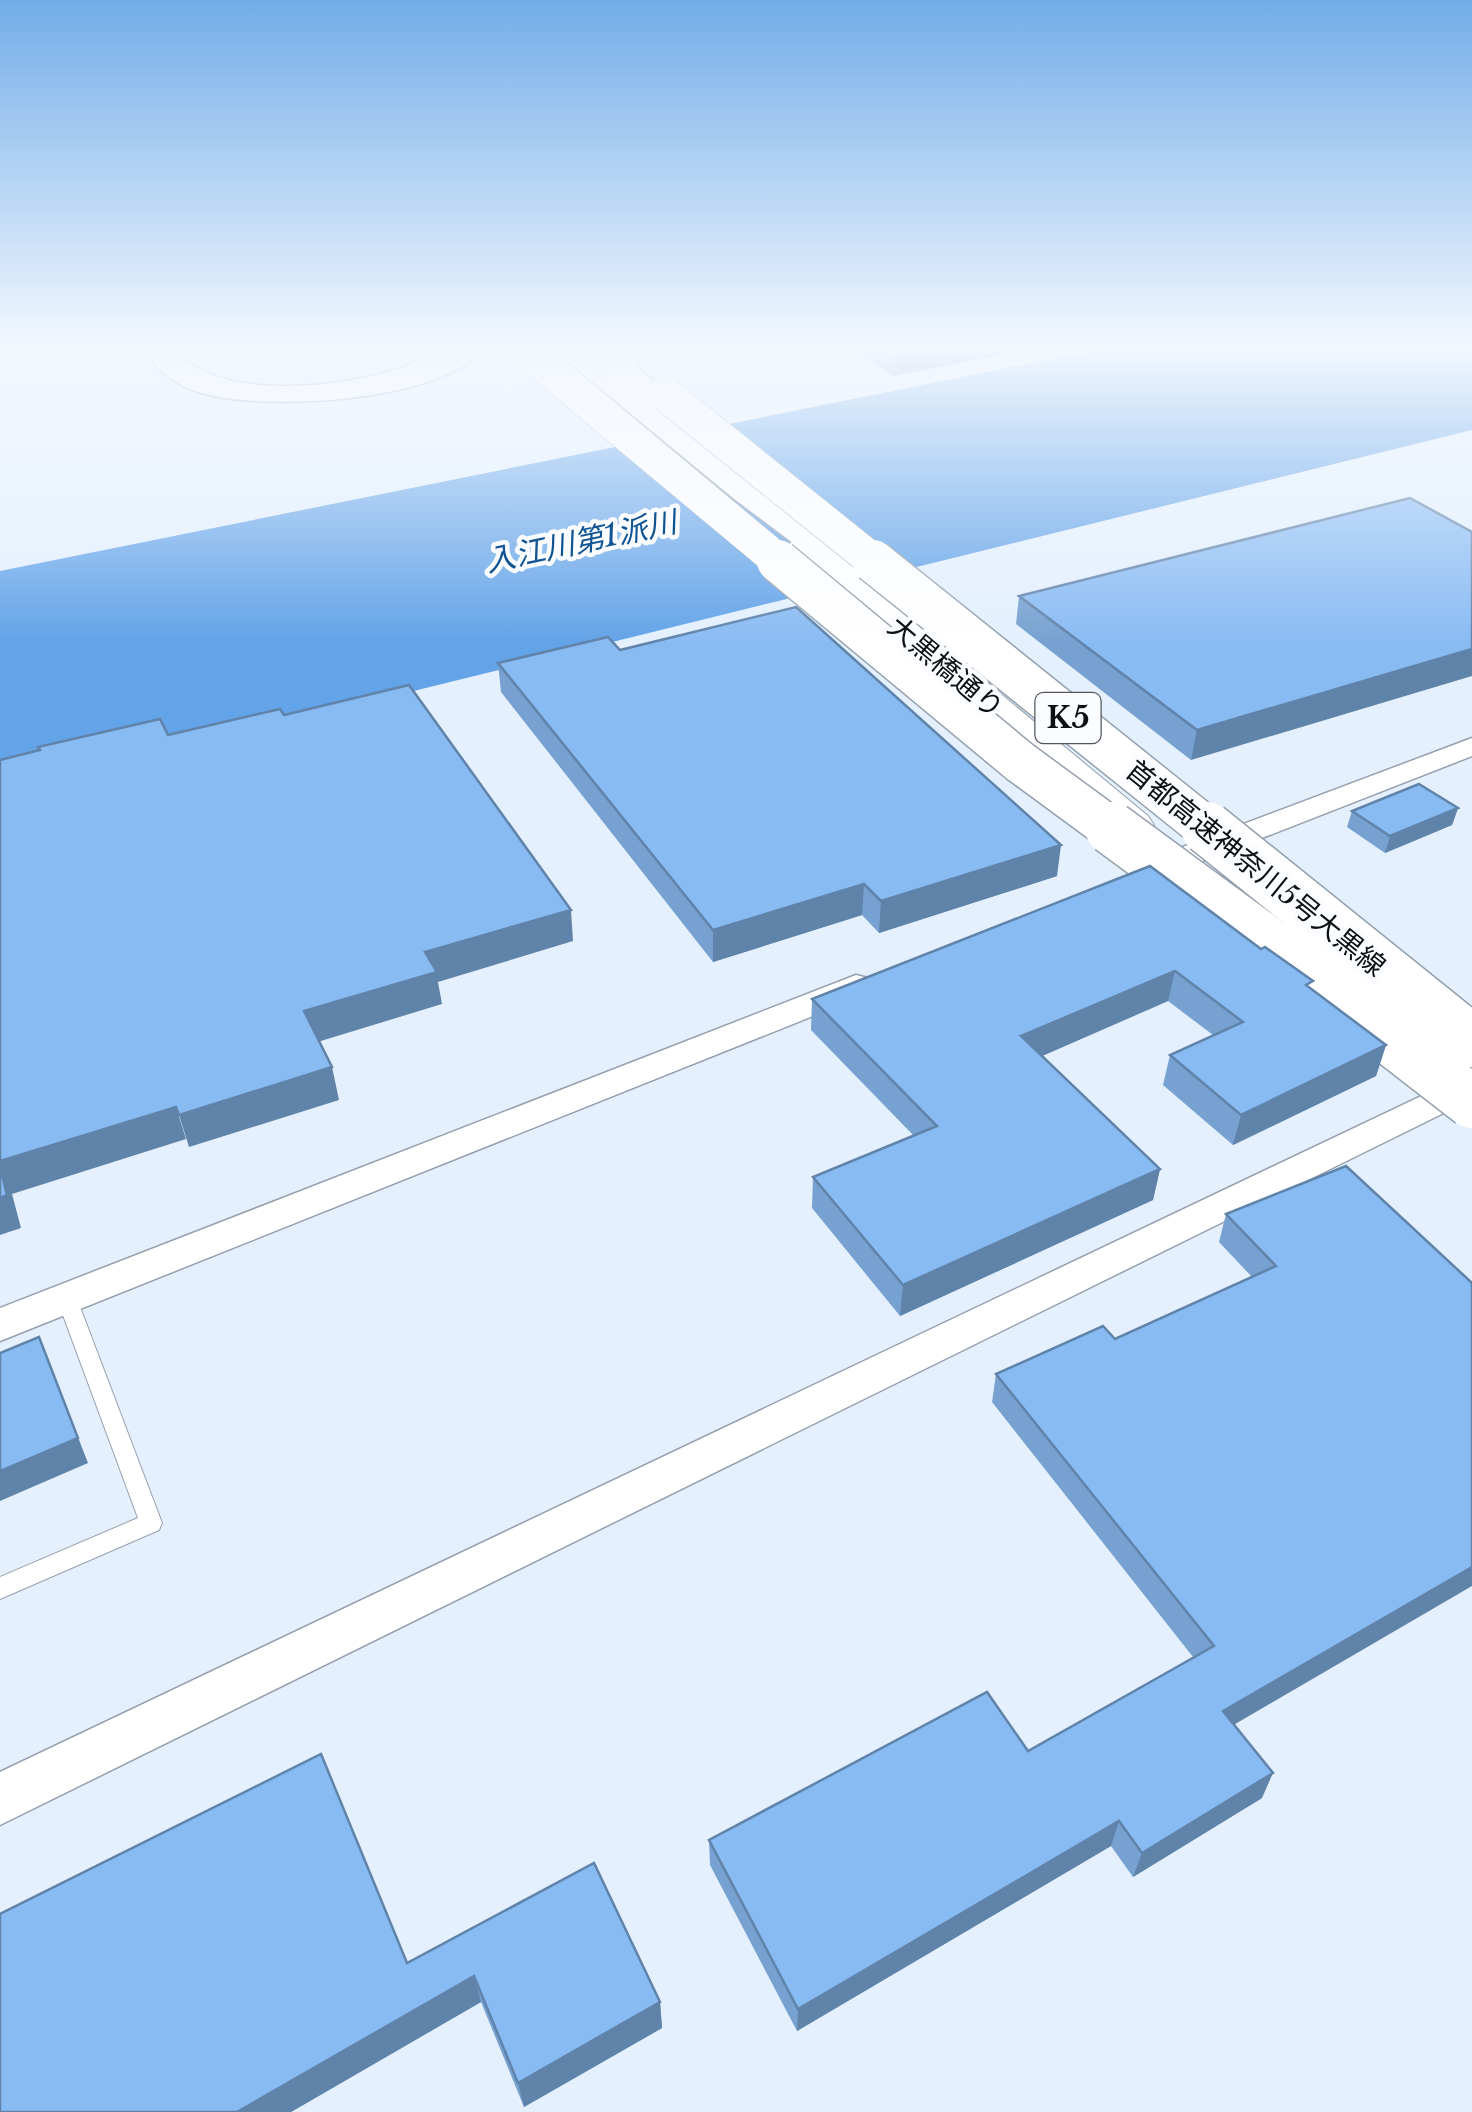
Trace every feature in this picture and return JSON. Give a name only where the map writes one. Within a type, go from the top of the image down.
[{"type":"highway","points":[[641,447],[1020,762],[1468,1093]]},
{"type":"highway","points":[[689,447],[959,650]]},
{"type":"highway","name":"首都高速神奈川5号大黒線","points":[[707,447],[1472,1043]]},
{"type":"highway","name":"K5","points":[[713,447],[959,650]]},
{"type":"highway","name":"首都高速神奈川5号大黒線","points":[[959,650],[1468,1093]]},
{"type":"street","name":"大黒橋通り","points":[[705,447],[873,584],[999,659],[1472,1043]]},
{"type":"street","name":"大黒橋通り","points":[[721,447],[1176,860],[1468,1093]]},
{"type":"street","points":[[1120,882],[1472,746]]},
{"type":"street","points":[[0,1325],[880,977]]},
{"type":"street","points":[[0,1799],[1468,1093]]},
{"type":"lane","points":[[0,1588],[151,1523],[67,1299]]},
{"type":"water","name":"入江川第1派川","points":[[617,447],[1405,447],[0,793],[0,571]]},
{"type":"building","points":[[1410,498],[1472,532],[1472,649],[1197,730],[1019,596]]},
{"type":"building","points":[[796,607],[1061,845],[881,901],[864,884],[713,930],[498,663],[608,637],[620,650]]},
{"type":"building","points":[[409,685],[571,910],[425,952],[437,972],[304,1011],[332,1067],[179,1115],[176,1107],[0,1161],[0,760],[40,750],[38,747],[160,719],[168,735],[280,709],[284,715]]},
{"type":"building","points":[[1419,784],[1458,808],[1390,836],[1352,811]]},
{"type":"building","points":[[1150,866],[1261,949],[1265,947],[1313,981],[1306,985],[1386,1045],[1241,1115],[1170,1055],[1243,1022],[1175,971],[1021,1036],[1160,1169],[903,1285],[813,1177],[937,1126],[812,999]]},
{"type":"building","points":[[1346,1166],[1472,1283],[1472,1567],[1223,1711],[1273,1773],[1142,1853],[1119,1821],[798,2009],[709,1840],[987,1692],[1028,1751],[1214,1646],[996,1374],[1103,1326],[1115,1339],[1276,1266],[1226,1214]]},
{"type":"building","points":[[0,1167],[7,1195],[0,1198]]},
{"type":"building","points":[[39,1337],[78,1438],[0,1471],[0,1353]]},
{"type":"building","points":[[321,1754],[407,1963],[594,1863],[660,2002],[518,2083],[474,1976],[237,2112],[0,2112],[0,1914]]}]
